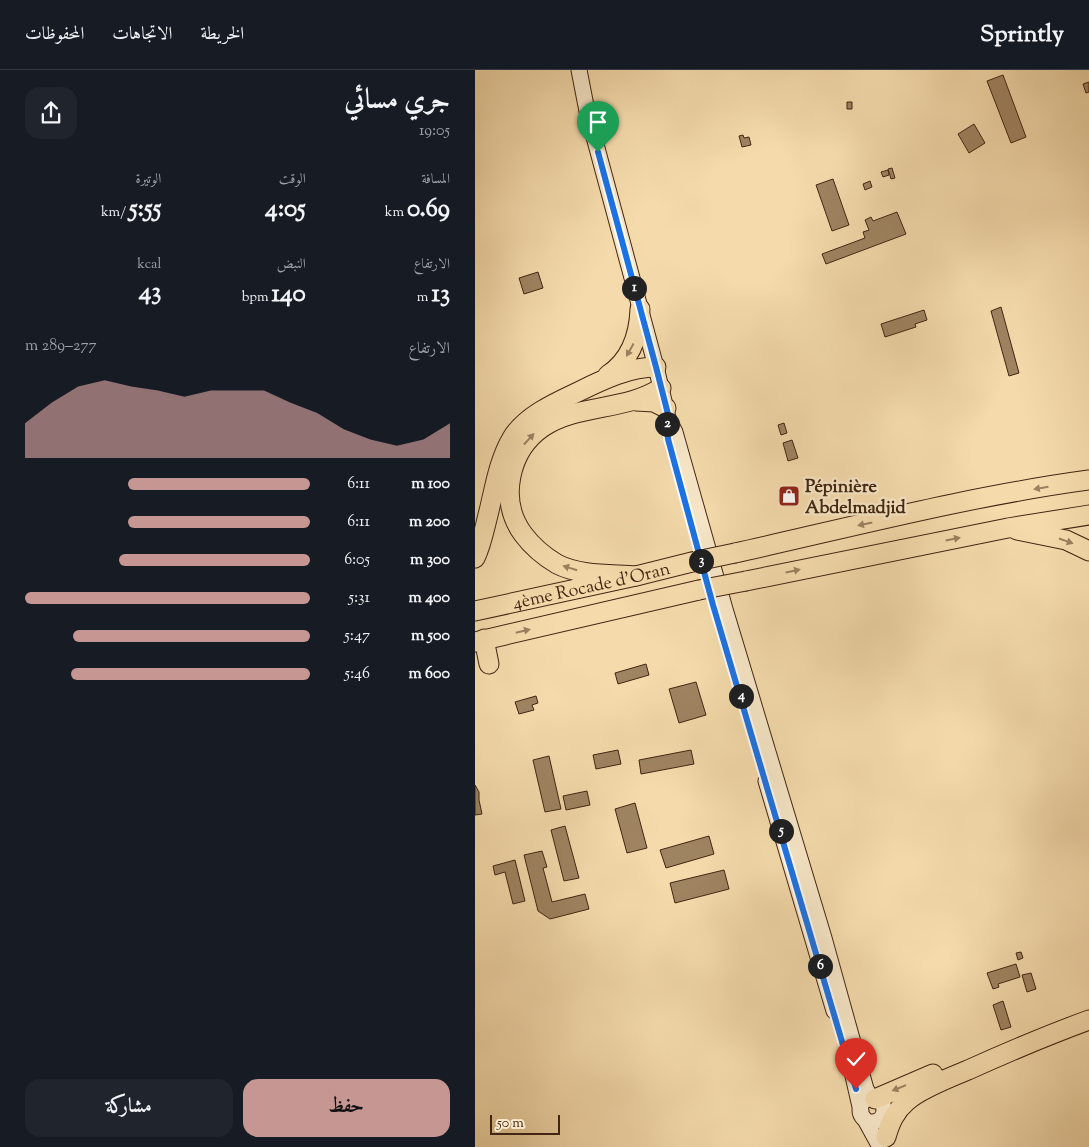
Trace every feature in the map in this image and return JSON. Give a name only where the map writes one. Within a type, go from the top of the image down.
[{"type":"highway","points":[[475,558],[502,458],[513,437],[525,423],[535,416],[612,373],[630,350],[638,331],[640,309]]},
{"type":"highway","points":[[600,381],[639,368],[656,367]]},
{"type":"highway","points":[[636,576],[580,572],[559,565],[538,550],[523,534],[514,518],[510,498],[511,476],[514,461],[523,446],[545,425],[564,417],[635,401],[649,396],[661,388]]},
{"type":"highway","points":[[635,401],[654,402],[667,413]]},
{"type":"highway","name":"4ème Rocade d'Oran","points":[[475,611],[948,506],[1021,491],[1089,480]]},
{"type":"highway","name":"4ème Rocade d'Oran","points":[[479,640],[699,590],[1008,528],[1089,514]]},
{"type":"highway","points":[[1008,528],[1066,540],[1089,551]]},
{"type":"highway","points":[[479,640],[489,664]]},
{"type":"highway","points":[[872,1110],[1089,1009]]},
{"type":"highway","points":[[872,1110],[907,1100],[938,1083],[1089,1020]]},
{"type":"highway","points":[[886,1144],[893,1118],[907,1100]]},
{"type":"main road","points":[[579,70],[587,111],[656,367],[667,413],[668,439],[713,605],[851,1071],[872,1110],[886,1144]]},
{"type":"building","points":[[1003,75],[1026,137],[1011,143],[987,81]]},
{"type":"building","points":[[1089,82],[1089,92],[1086,93],[1083,84]]},
{"type":"building","points":[[847,102],[852,102],[852,109],[847,109]]},
{"type":"building","points":[[974,124],[985,143],[969,153],[958,134]]},
{"type":"building","points":[[743,135],[744,138],[749,137],[751,145],[742,147],[739,136]]},
{"type":"building","points":[[892,168],[895,178],[891,179],[888,169]]},
{"type":"building","points":[[888,170],[889,175],[883,177],[881,172]]},
{"type":"building","points":[[833,179],[849,225],[832,231],[816,185]]},
{"type":"building","points":[[870,181],[872,187],[865,190],[863,184]]},
{"type":"building","points":[[897,212],[906,234],[826,264],[822,254],[865,238],[863,232],[869,230],[865,220],[871,217],[873,221]]},
{"type":"building","points":[[538,272],[543,288],[524,294],[519,278]]},
{"type":"building","points":[[1001,307],[1019,373],[1009,376],[991,311]]},
{"type":"building","points":[[924,310],[927,320],[915,324],[916,327],[885,337],[881,324]]},
{"type":"building","points":[[784,423],[787,433],[781,435],[778,425]]},
{"type":"building","points":[[792,440],[798,458],[788,461],[783,443]]},
{"type":"building","points":[[646,664],[649,675],[618,684],[615,673]]},
{"type":"building","points":[[696,682],[706,715],[679,723],[669,689]]},
{"type":"building","points":[[536,696],[538,703],[532,705],[534,710],[519,714],[515,702]]},
{"type":"building","points":[[618,750],[621,764],[596,769],[593,755]]},
{"type":"building","points":[[691,750],[694,764],[641,774],[639,760]]},
{"type":"building","points":[[549,756],[561,809],[545,812],[533,760]]},
{"type":"building","points":[[475,785],[479,792],[482,814],[475,815]]},
{"type":"building","points":[[587,791],[590,805],[566,810],[563,796]]},
{"type":"building","points":[[635,803],[647,848],[627,853],[615,809]]},
{"type":"building","points":[[565,826],[579,878],[564,881],[551,830]]},
{"type":"building","points":[[709,836],[714,854],[666,868],[660,850]]},
{"type":"building","points":[[542,851],[547,867],[543,868],[552,902],[585,894],[589,909],[550,919],[538,911],[524,855]]},
{"type":"building","points":[[515,860],[525,901],[513,904],[505,872],[495,875],[493,866]]},
{"type":"building","points":[[724,870],[729,889],[675,903],[670,883]]},
{"type":"building","points":[[1021,952],[1023,958],[1018,960],[1016,953]]},
{"type":"building","points":[[1016,964],[1020,977],[998,984],[999,987],[993,989],[987,973]]},
{"type":"building","points":[[1031,973],[1036,989],[1027,992],[1022,975]]},
{"type":"building","points":[[1003,1001],[1011,1027],[1001,1030],[993,1005]]},
{"type":"place","name":"Pépinière Abdelmadjid","points":[[789,496]]},
{"type":"route","points":[[598,152],[669,418],[667,426],[668,439],[713,605],[856,1089]]}]
